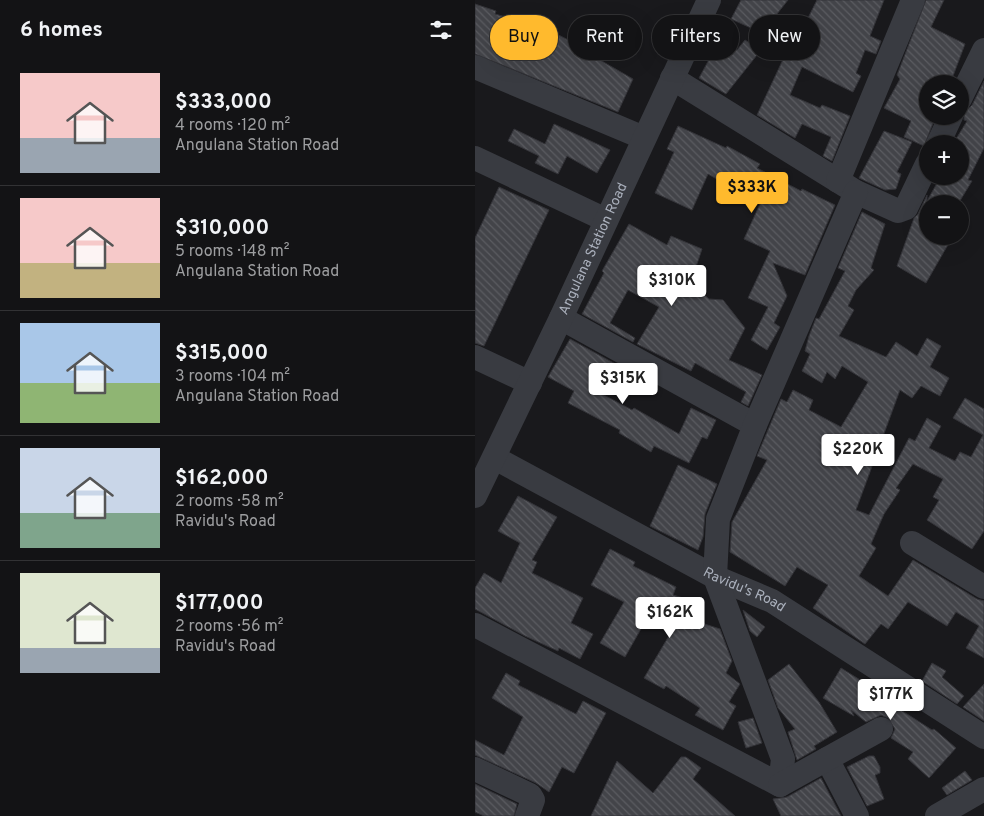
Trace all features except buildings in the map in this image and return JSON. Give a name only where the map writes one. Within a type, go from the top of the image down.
[{"type":"street","name":"Angulana Station Road","points":[[475,496],[495,458],[709,0]]},
{"type":"street","points":[[780,785],[783,760],[715,577],[718,520],[847,186],[913,0]]},
{"type":"street","points":[[969,81],[984,50]]},
{"type":"street","points":[[475,67],[644,138]]},
{"type":"street","points":[[672,78],[847,186],[898,211],[902,211],[919,179]]},
{"type":"street","points":[[475,158],[606,220]]},
{"type":"street","points":[[561,318],[755,425]]},
{"type":"street","points":[[475,357],[530,383]]},
{"type":"street","name":"Ravidu's Road","points":[[495,458],[715,577],[773,601],[984,737]]},
{"type":"street","points":[[912,543],[984,588]]},
{"type":"street","points":[[475,625],[780,785]]},
{"type":"street","points":[[780,785],[881,729]]},
{"type":"street","points":[[827,759],[857,816]]},
{"type":"street","points":[[475,769],[529,795],[533,800],[527,816]]},
{"type":"street","points":[[942,814],[984,789]]}]
